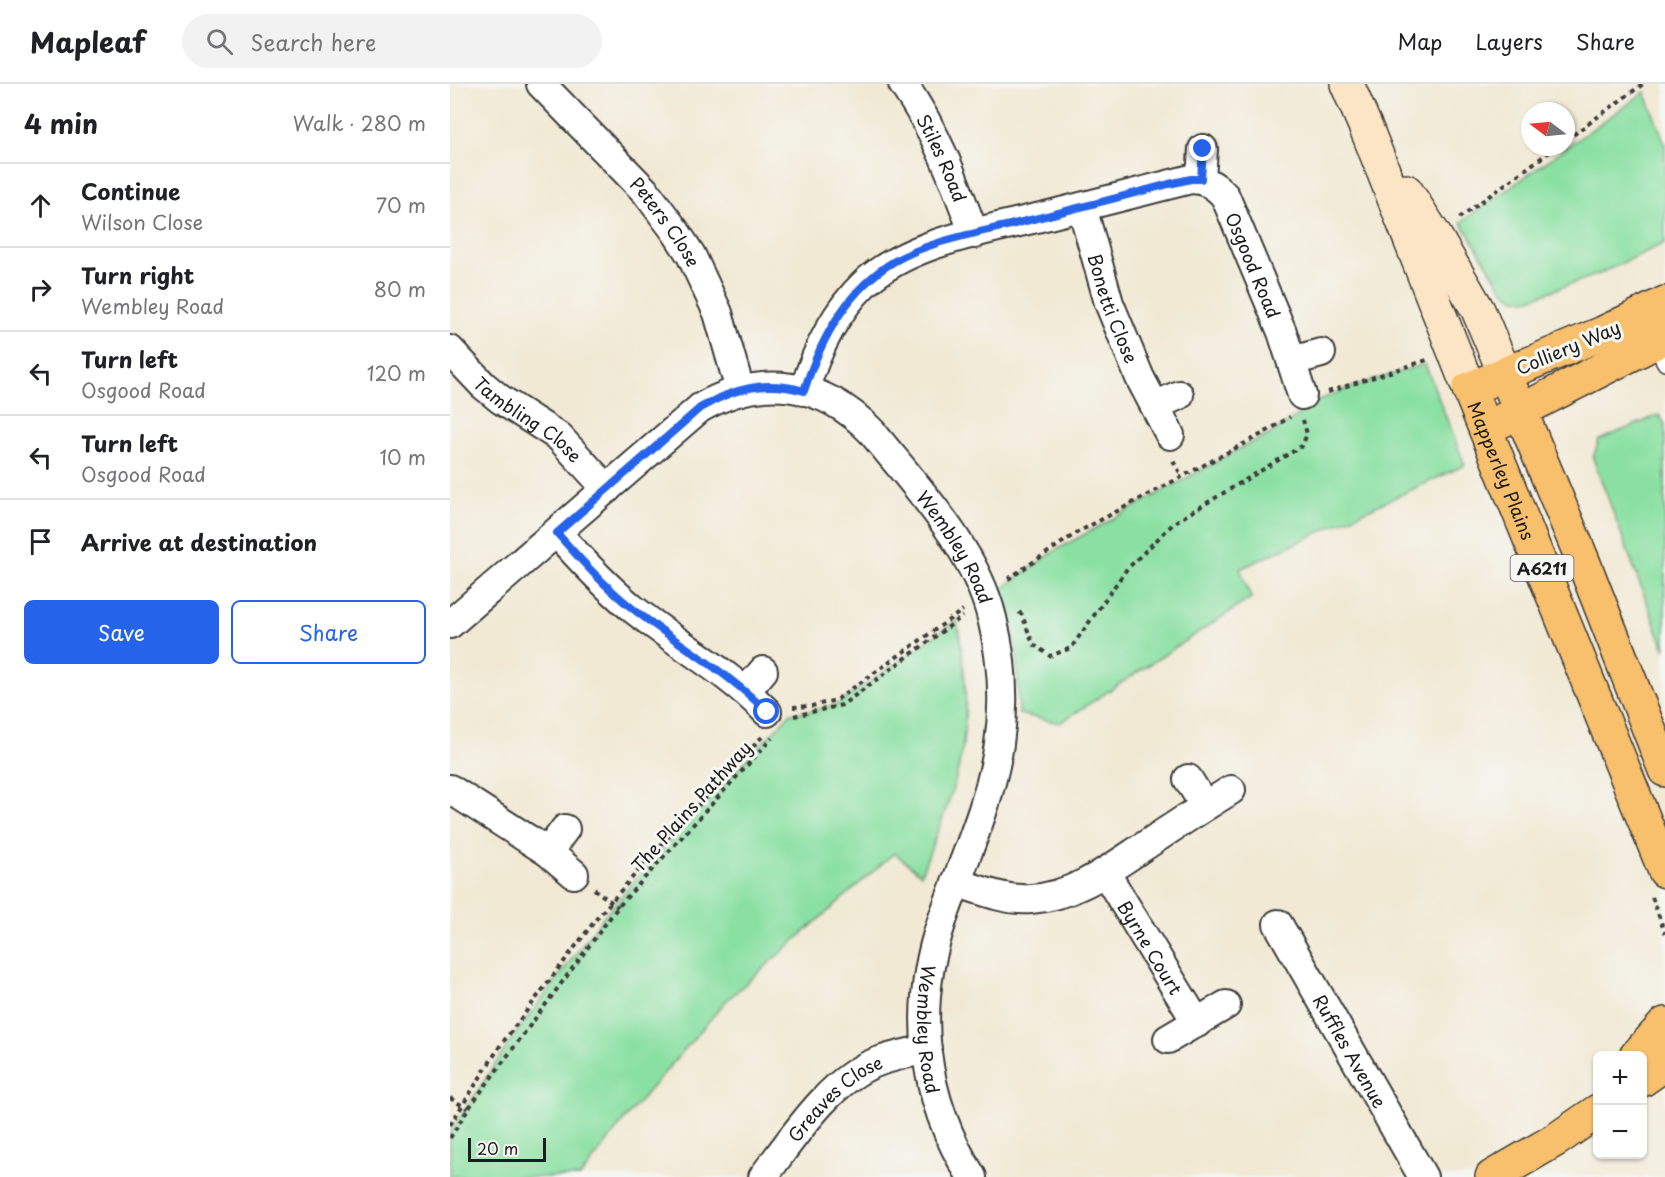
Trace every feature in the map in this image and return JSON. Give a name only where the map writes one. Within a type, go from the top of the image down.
[{"type":"main road","name":"Mapperley Plains","points":[[1347,84],[1665,871]]},
{"type":"main road","name":"Mapperley Plains","points":[[1369,135],[1435,236],[1478,310],[1583,561],[1665,770]]},
{"type":"main road","name":"Colliery Way","points":[[1469,389],[1603,333],[1665,303]]},
{"type":"main road","name":"Colliery Way","points":[[1485,429],[1661,348]]},
{"type":"main road","points":[[1641,1051],[1665,1024]]},
{"type":"main road","points":[[1647,1077],[1665,1064]]},
{"type":"main road","points":[[1557,1139],[1593,1101]]},
{"type":"main road","points":[[1492,1177],[1557,1139],[1593,1114]]},
{"type":"street","name":"Peters Close","points":[[542,84],[646,192],[691,255],[718,313],[740,390]]},
{"type":"street","name":"Stiles Road","points":[[903,84],[920,108],[949,165],[974,234]]},
{"type":"street","points":[[804,391],[818,352],[841,312],[863,285],[893,262],[913,252],[974,234],[1191,179],[1201,179],[1203,149]]},
{"type":"street","name":"Osgood Road","points":[[1201,179],[1217,188],[1225,196],[1282,332],[1305,405]]},
{"type":"street","name":"Bonetti Close","points":[[1082,207],[1109,303],[1140,378],[1167,400],[1170,435]]},
{"type":"street","name":"Tambling Close","points":[[450,350],[483,385],[500,399],[559,437],[607,489]]},
{"type":"street","points":[[1292,361],[1321,353]]},
{"type":"street","name":"Wembley Road","points":[[450,624],[700,408],[718,397],[763,385],[790,387],[845,408],[860,419],[945,523],[968,559],[992,616],[1000,663],[1002,690],[999,745],[993,774],[941,923],[933,953],[925,1015],[932,1085],[942,1120],[953,1146],[972,1177]]},
{"type":"street","points":[[557,533],[592,572],[633,609],[754,681],[778,721]]},
{"type":"street","points":[[1188,779],[1205,806]]},
{"type":"street","points":[[450,789],[548,852],[574,874]]},
{"type":"street","points":[[956,882],[996,895],[1030,899],[1071,889],[1105,872],[1231,790]]},
{"type":"street","points":[[548,852],[566,829]]},
{"type":"street","name":"Byrne Court","points":[[1105,872],[1197,1023]]},
{"type":"street","name":"Ruffles Avenue","points":[[1278,924],[1423,1177]]},
{"type":"street","points":[[1168,1040],[1227,1005]]},
{"type":"street","name":"Greaves Close","points":[[763,1177],[819,1107],[851,1076],[876,1062],[927,1049]]},
{"type":"path","points":[[1575,133],[1643,84]]},
{"type":"path","points":[[1435,236],[1544,156]]},
{"type":"path","points":[[1001,583],[1078,532],[1264,433],[1305,405],[1430,359]]},
{"type":"path","points":[[1014,609],[1022,615],[1033,644],[1050,656],[1071,648],[1126,570],[1175,522],[1302,446],[1307,434],[1305,405]]},
{"type":"path","points":[[778,721],[812,706],[836,700],[968,607]]},
{"type":"path","name":"The Plains Pathway","points":[[450,1125],[500,1046],[611,902],[658,848],[778,721],[842,705],[965,614]]},
{"type":"path","name":"The Plains Pathway","points":[[450,1138],[468,1109],[618,907],[778,721]]},
{"type":"path","points":[[611,902],[618,907]]},
{"type":"path","points":[[450,1098],[468,1109]]},
{"type":"green space","points":[[1645,92],[1665,144],[1665,243],[1599,274],[1526,300],[1512,297],[1503,290],[1461,222],[1554,156],[1575,156],[1575,141]]},
{"type":"green space","points":[[1425,364],[1465,465],[1240,569],[1251,598],[1060,723],[1019,714],[1014,635],[1011,619],[1000,590],[1058,549],[1243,447],[1269,435],[1315,403],[1344,390]]},
{"type":"green space","points":[[1659,415],[1665,424],[1665,651],[1593,458],[1599,440]]},
{"type":"green space","points":[[957,620],[965,691],[962,752],[947,805],[921,874],[894,853],[726,1001],[628,1115],[580,1177],[450,1177],[450,1132],[512,1039],[604,916],[682,827],[791,713],[838,704]]},
{"type":"route","points":[[767,712],[724,673],[633,609],[585,566],[557,533],[700,408],[718,397],[763,385],[790,387],[804,391],[818,352],[841,312],[863,285],[893,262],[934,245],[1169,184],[1201,179],[1203,149]]}]
